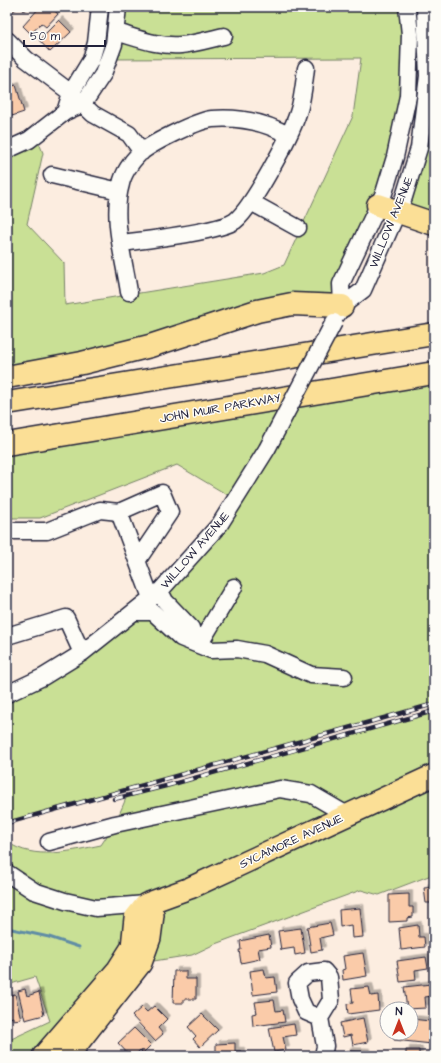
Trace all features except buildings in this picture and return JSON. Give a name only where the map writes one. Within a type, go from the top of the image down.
[{"type":"highway","points":[[388,208],[434,224]]},
{"type":"highway","points":[[7,377],[82,363],[150,346],[257,311],[292,304],[338,314]]},
{"type":"highway","points":[[7,402],[434,334]]},
{"type":"highway","name":"JOHN MUIR PARKWAY","points":[[7,444],[434,373]]},
{"type":"main road","name":"SYCAMORE AVENUE","points":[[146,904],[190,888],[434,775]]},
{"type":"main road","points":[[43,1056],[118,969],[132,947],[135,918],[146,904],[153,915],[150,938],[142,963],[68,1056]]},
{"type":"street","points":[[65,112],[71,93],[91,60],[96,43],[100,7]]},
{"type":"street","points":[[7,150],[29,140],[65,112],[83,104],[103,74],[110,59],[116,32],[118,7]]},
{"type":"street","name":"WILLOW AVENUE","points":[[7,694],[43,677],[82,653],[135,612],[155,595],[220,524],[267,449],[338,314],[363,290],[388,208],[395,157],[408,96],[410,34],[407,7]]},
{"type":"street","name":"WILLOW AVENUE","points":[[338,314],[341,284],[388,208],[418,148],[430,96],[425,7]]},
{"type":"street","points":[[116,32],[150,42],[172,45],[182,45],[224,36]]},
{"type":"street","points":[[7,40],[26,59],[71,93],[93,114],[129,134],[142,152]]},
{"type":"street","points":[[121,243],[224,226],[234,221],[251,202],[295,122],[301,103],[306,68]]},
{"type":"street","points":[[408,96],[430,96]]},
{"type":"street","points":[[129,292],[117,217],[119,191],[126,172],[142,152],[195,124],[212,119],[260,122],[273,126],[288,135]]},
{"type":"street","points":[[52,175],[119,191]]},
{"type":"street","points":[[251,202],[298,228]]},
{"type":"street","points":[[7,531],[47,531],[100,510],[119,512],[162,493],[170,512],[137,561]]},
{"type":"street","points":[[119,512],[137,561],[155,595],[165,601],[191,628],[196,643]]},
{"type":"street","points":[[196,643],[234,587]]},
{"type":"street","points":[[135,612],[154,612],[181,638],[211,650],[237,649],[265,654],[311,675],[344,677]]},
{"type":"street","points":[[7,636],[66,618],[82,653]]},
{"type":"street","points":[[49,842],[115,824],[280,788],[311,794],[347,815]]},
{"type":"street","points":[[7,873],[34,891],[65,901],[96,908],[146,904]]},
{"type":"street","points":[[320,1018],[325,1046],[323,1056]]},
{"type":"green space","points":[[118,7],[407,7],[410,34],[395,157],[341,284],[342,306],[292,304],[7,377],[7,150],[36,135],[43,153],[27,224],[64,263],[65,305],[264,273],[284,265],[353,116],[361,58],[110,59]]},
{"type":"green space","points":[[426,96],[434,96],[434,224],[397,212]]},
{"type":"green space","points":[[434,375],[434,704],[7,823],[7,694],[135,612],[236,500],[177,465],[40,518],[7,518],[7,444],[300,399]]},
{"type":"green space","points":[[434,711],[434,874],[379,895],[361,890],[215,944],[192,955],[141,963],[132,947],[43,1056],[7,1056],[7,1041],[50,1021],[35,977],[7,985],[7,842],[18,848],[41,853],[65,852],[101,845],[115,824],[127,796]]},
{"type":"waterway","points":[[7,928],[49,937],[79,947]]},
{"type":"railway","points":[[7,823],[434,704]]},
{"type":"railway","points":[[114,799],[166,786],[434,711]]}]
